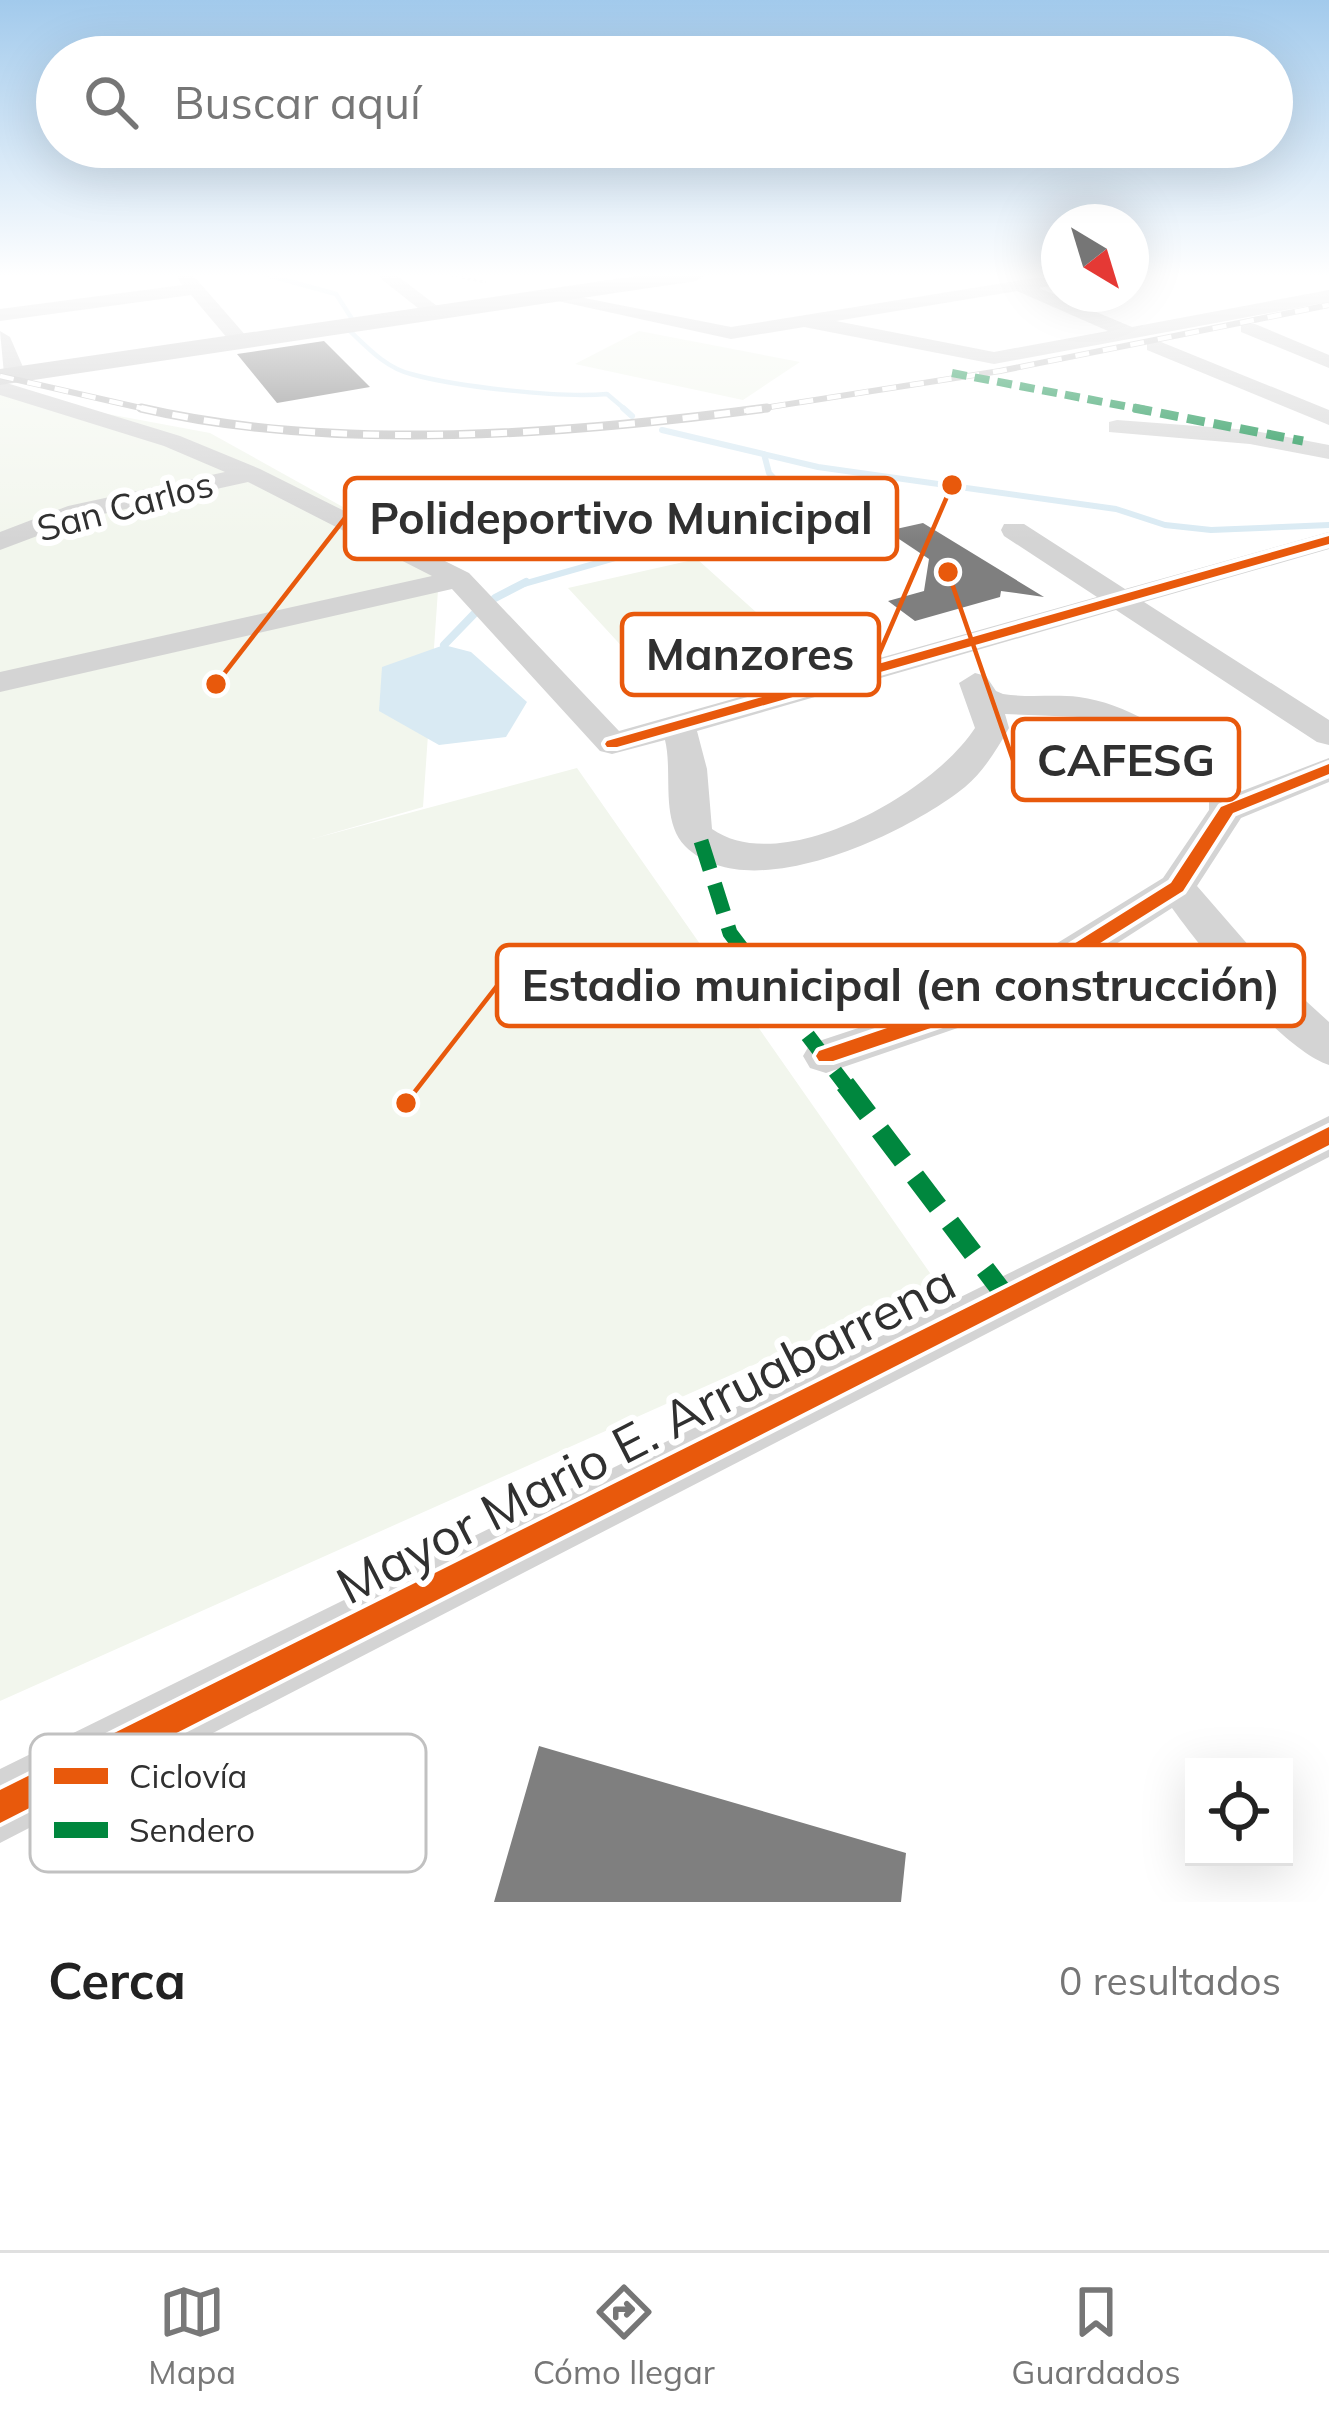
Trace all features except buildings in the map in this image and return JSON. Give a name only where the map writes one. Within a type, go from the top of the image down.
[{"type":"main road","points":[[5,380],[109,363]]},
{"type":"street","points":[[1030,368],[1060,363]]},
{"type":"street","points":[[1195,363],[1329,418]]},
{"type":"street","points":[[5,380],[251,474],[459,579],[612,744],[1328,542]]},
{"type":"street","points":[[1117,427],[1250,437],[1329,452]]},
{"type":"street","name":"San Carlos","points":[[0,542],[77,512],[251,474]]},
{"type":"street","points":[[1014,530],[1329,735]]},
{"type":"street","points":[[0,682],[459,579]]},
{"type":"street","points":[[678,724],[688,769],[690,825],[701,841],[761,861],[829,845],[949,782],[992,728],[967,668],[969,642]]},
{"type":"street","points":[[826,1056],[968,1008],[1048,968],[1178,887],[1227,810],[1228,798],[1111,716],[1068,706],[1003,707],[982,698]]},
{"type":"street","points":[[1227,810],[1329,769]]},
{"type":"street","points":[[1178,887],[1217,943],[1259,988],[1329,1048]]},
{"type":"street","name":"Mayor Mario E. Arruabarrena","points":[[144,1734],[1329,1135]]},
{"type":"street","name":"Mayor Mario E. Arruabarrena","points":[[0,1807],[30,1792]]},
{"type":"shaded area","points":[[577,363],[799,363],[743,400]]},
{"type":"shaded area","points":[[0,394],[210,433],[440,561],[423,807],[312,839],[577,768],[937,1283],[0,1701]]},
{"type":"shaded area","points":[[697,559],[805,656],[664,692],[568,588]]},
{"type":"shaded area","points":[[444,645],[471,652],[527,702],[506,737],[439,745],[379,711],[382,667]]},
{"type":"waterway","points":[[386,363],[411,374],[454,383],[607,394],[627,411]]},
{"type":"waterway","points":[[623,408],[632,416]]},
{"type":"waterway","points":[[662,430],[764,454]]},
{"type":"waterway","points":[[520,585],[731,525],[761,507],[780,485],[769,473],[764,454]]},
{"type":"waterway","points":[[764,454],[818,467],[1116,509],[1165,525],[1211,530],[1329,525]]},
{"type":"waterway","points":[[520,585],[526,582]]},
{"type":"waterway","points":[[495,598],[520,585]]},
{"type":"waterway","points":[[444,645],[474,614]]},
{"type":"railway","points":[[754,409],[1041,363]]},
{"type":"railway","points":[[0,376],[154,411]]},
{"type":"railway","points":[[141,408],[215,422],[372,435],[534,431],[754,409]]},
{"type":"railway","points":[[754,409],[767,408]]},
{"type":"railway","points":[[744,411],[754,409]]},
{"type":"marked path","points":[[952,373],[1303,441]]},
{"type":"marked path","points":[[701,841],[730,933],[1007,1298]]},
{"type":"cycle path","points":[[612,744],[1329,540]]},
{"type":"cycle path","points":[[826,1056],[968,1008],[1048,968],[1177,887],[1227,810],[1329,769]]},
{"type":"cycle path","points":[[144,1734],[1329,1135]]},
{"type":"cycle path","points":[[0,1807],[30,1792]]},
{"type":"place","name":"Manzores","points":[[952,485]]},
{"type":"place","name":"CAFESG","points":[[948,572]]},
{"type":"place","name":"Polideportivo Municipal","points":[[216,684]]},
{"type":"place","name":"Estadio municipal (en construcción)","points":[[406,1103]]}]
